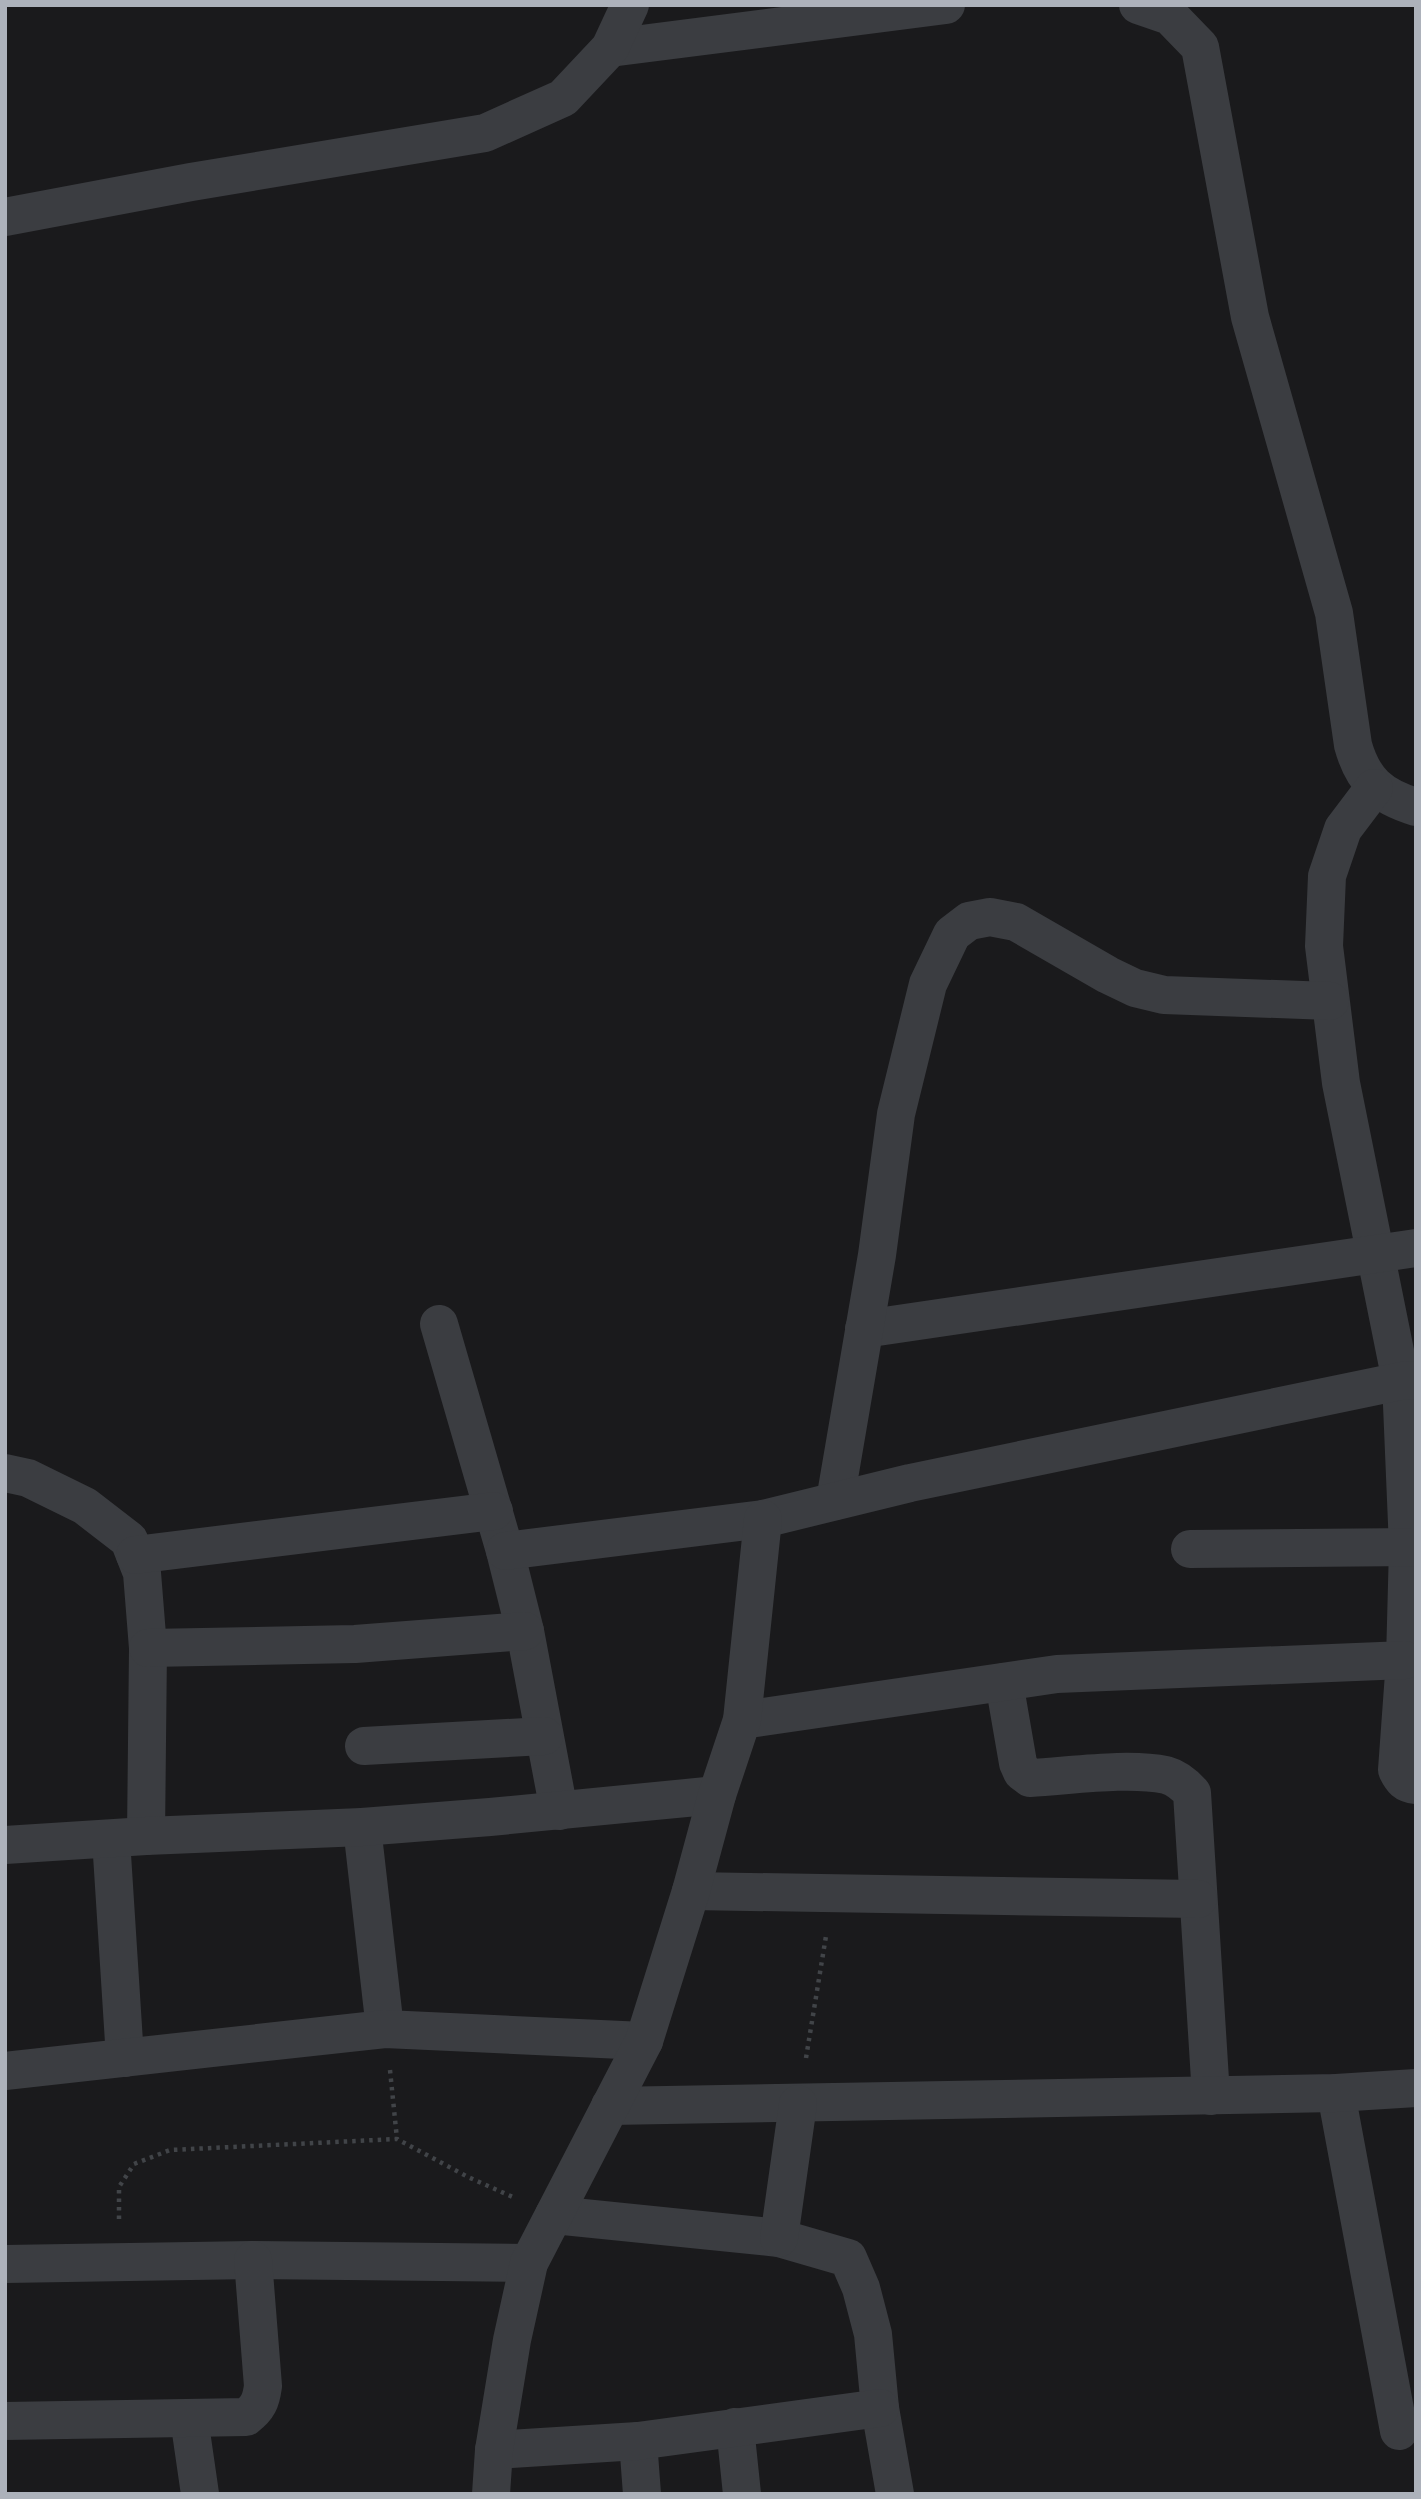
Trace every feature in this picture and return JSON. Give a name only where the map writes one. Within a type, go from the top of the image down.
[{"type":"street","points":[[5,217],[191,182],[485,133],[563,98],[610,48],[630,5]]},
{"type":"street","points":[[610,48],[946,5]]},
{"type":"street","points":[[1138,5],[1170,16],[1200,47],[1250,317],[1334,614],[1353,745],[1359,765],[1374,788],[1416,807]]},
{"type":"street","points":[[1374,788],[1343,829],[1327,876],[1324,946],[1341,1083],[1375,1254],[1408,1380],[1412,1547],[1397,1770],[1408,1784],[1416,1785]]},
{"type":"street","points":[[835,1501],[877,1255],[896,1114],[928,984],[952,934],[969,921],[989,917],[1016,922],[1108,975],[1135,988],[1164,996],[1330,1001]]},
{"type":"street","points":[[864,1329],[1416,1248]]},
{"type":"street","points":[[439,1324],[494,1511],[525,1631],[559,1811]]},
{"type":"street","points":[[505,1551],[763,1519],[1101,1442],[1408,1380]]},
{"type":"street","points":[[5,1473],[27,1478],[85,1506],[129,1540],[142,1573],[148,1648],[129,1837],[125,2058]]},
{"type":"street","points":[[135,1555],[494,1511]]},
{"type":"street","points":[[491,2494],[494,2450],[512,2340],[529,2263],[644,2041],[742,1720],[763,1519]]},
{"type":"street","points":[[1190,1549],[1412,1547]]},
{"type":"street","points":[[148,1648],[355,1644],[525,1631]]},
{"type":"street","points":[[742,1720],[1057,1674],[1405,1660]]},
{"type":"street","points":[[1004,1682],[1018,1763],[1022,1772],[1030,1778],[1123,1773],[1159,1775],[1183,1782],[1192,1793],[1212,2096]]},
{"type":"street","points":[[364,1746],[544,1736]]},
{"type":"street","points":[[5,1845],[362,1827],[717,1795]]},
{"type":"street","points":[[362,1827],[385,2029]]},
{"type":"street","points":[[691,1891],[1198,1899]]},
{"type":"street","points":[[5,2071],[385,2029],[644,2041]]},
{"type":"street","points":[[610,2106],[1336,2094],[1416,2088]]},
{"type":"street","points":[[1336,2094],[1399,2431]]},
{"type":"street","points":[[779,2238],[798,2104]]},
{"type":"street","points":[[554,2216],[779,2238],[848,2258],[862,2288],[873,2334],[880,2408],[895,2494]]},
{"type":"street","points":[[5,2264],[253,2260],[529,2263]]},
{"type":"street","points":[[5,2421],[246,2417],[256,2409],[263,2386],[253,2260]]},
{"type":"street","points":[[494,2450],[638,2441],[880,2408]]},
{"type":"street","points":[[189,2418],[200,2494]]},
{"type":"street","points":[[735,2427],[742,2494]]},
{"type":"street","points":[[638,2441],[642,2494]]},
{"type":"path","points":[[798,2104],[833,1895]]},
{"type":"path","points":[[385,2029],[397,2139]]},
{"type":"path","points":[[120,2263],[120,2187],[134,2164],[170,2150],[397,2139],[468,2177],[554,2216]]}]
